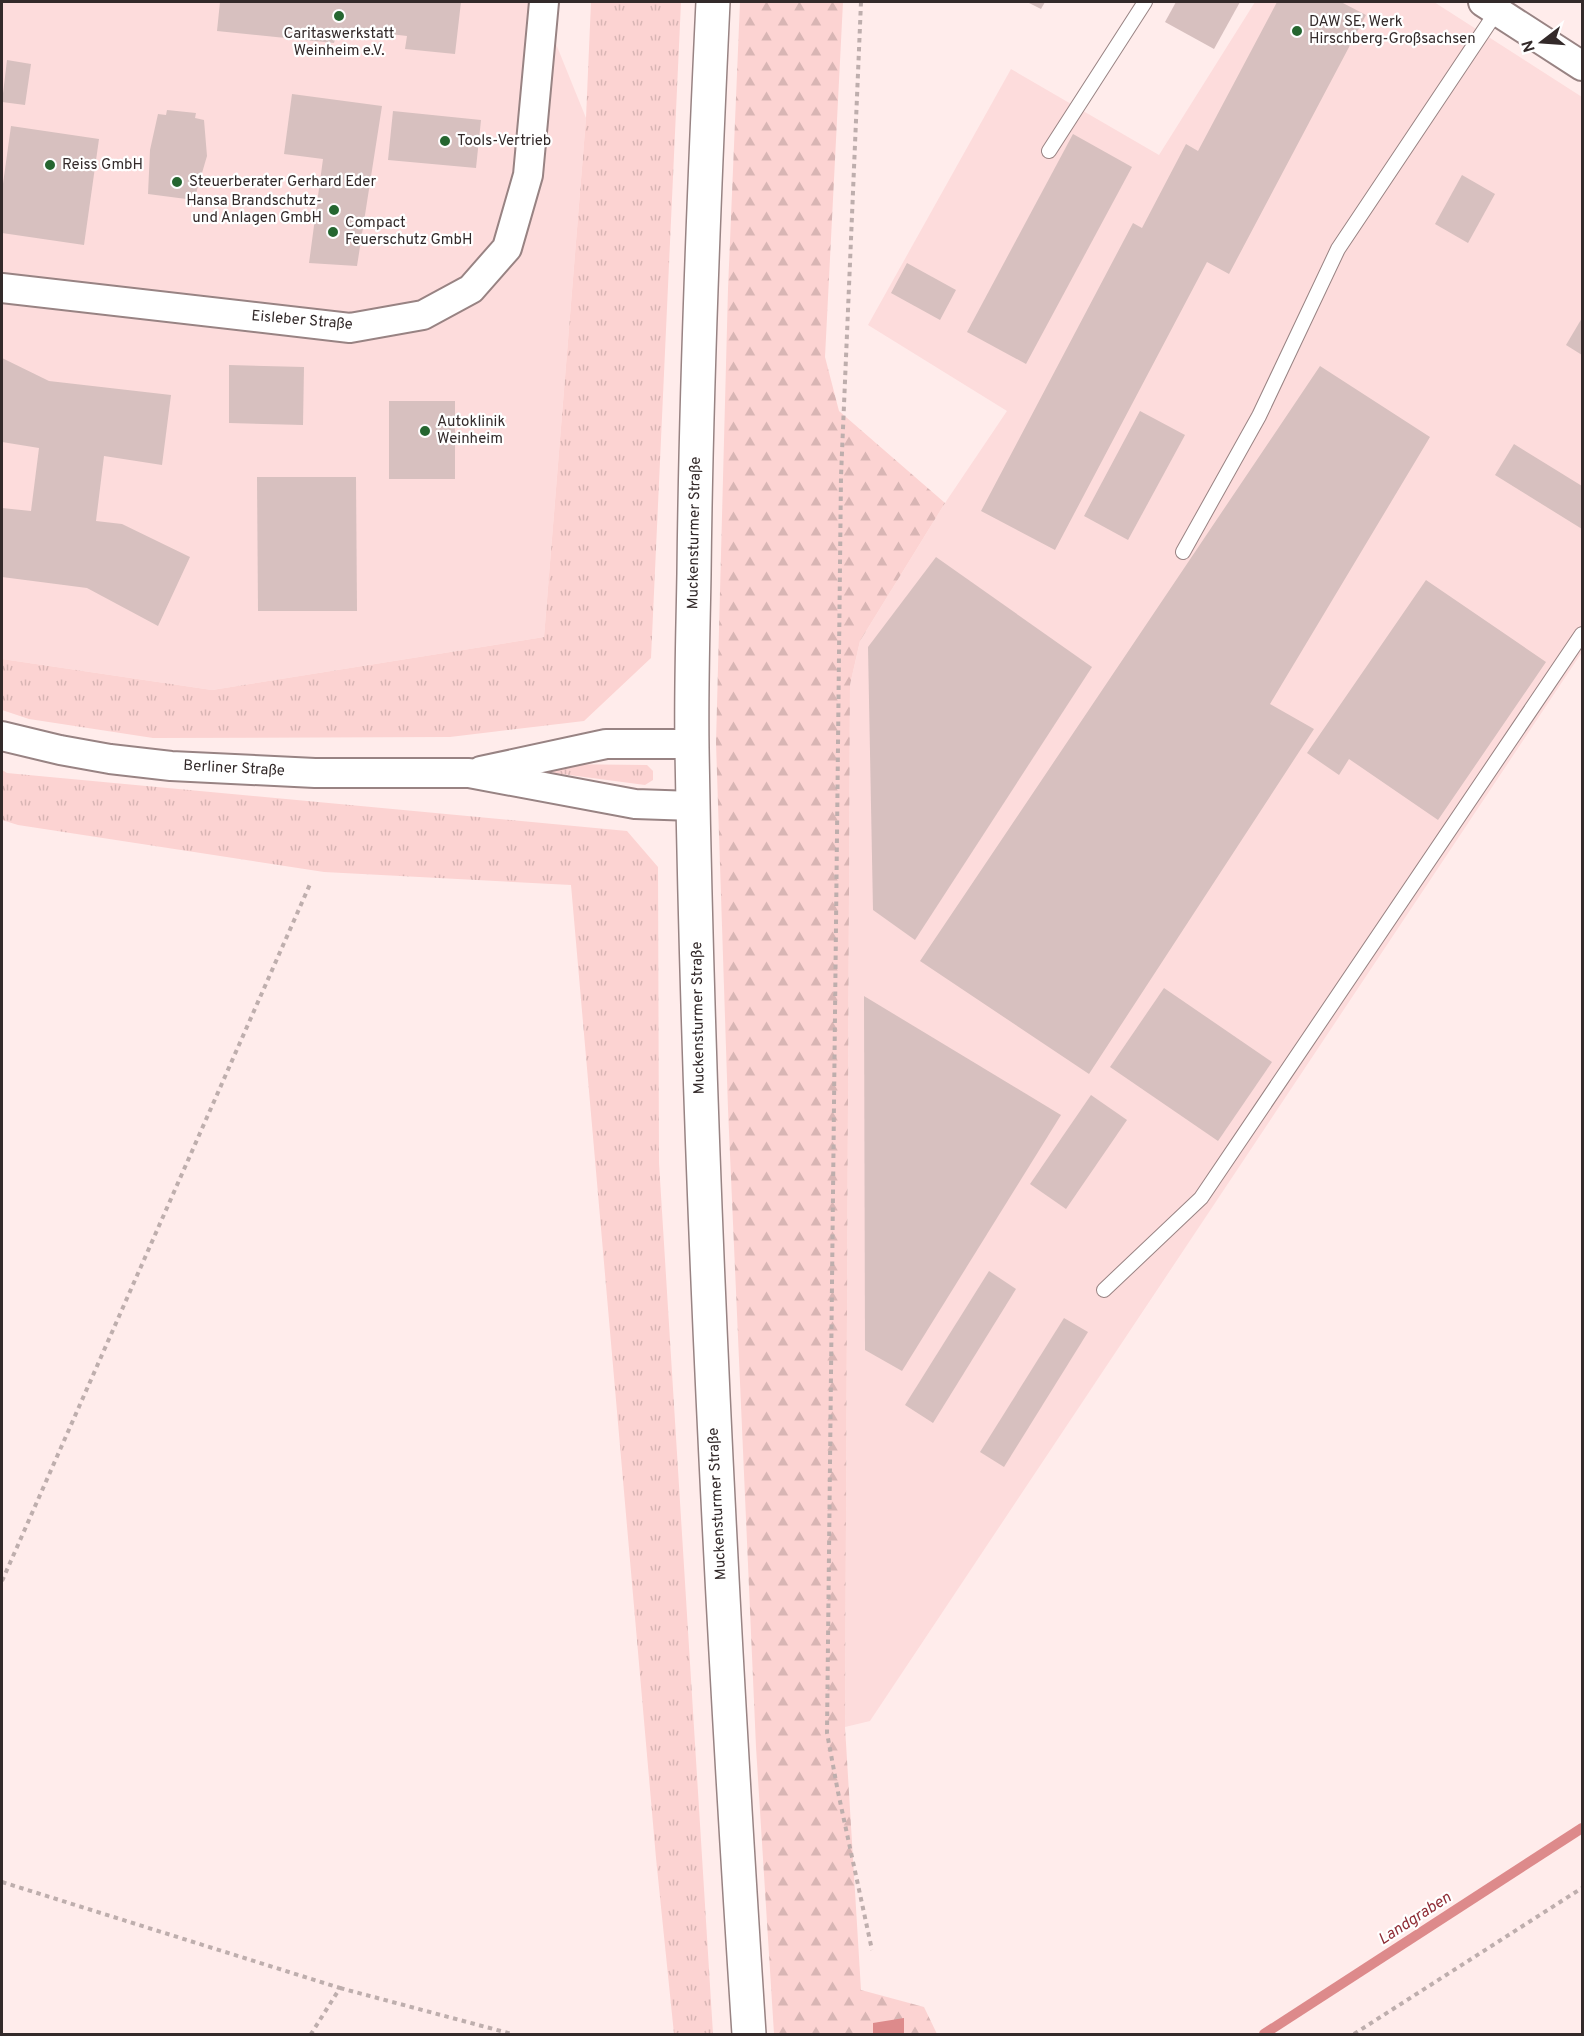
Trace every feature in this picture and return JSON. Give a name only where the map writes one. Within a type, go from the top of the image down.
[{"type":"main road","name":"Muckensturmer Straße","points":[[713,2],[702,234],[696,436],[692,744],[704,1209],[720,1562],[749,2034]]},
{"type":"street","name":"Eisleber Straße","points":[[2,288],[350,328],[423,315],[471,289],[507,248],[528,175],[544,2]]},
{"type":"street","points":[[1490,6],[1582,66]]},
{"type":"street","name":"Berliner Straße","points":[[2,736],[110,759],[171,766],[315,773],[469,773],[635,804],[694,806]]},
{"type":"street","name":"Berliner Straße","points":[[469,773],[606,744],[692,744]]},
{"type":"lane","points":[[1049,152],[1145,2]]},
{"type":"lane","points":[[1183,552],[1259,416],[1338,249],[1490,6]]},
{"type":"lane","points":[[1104,1290],[1202,1198],[1582,634]]},
{"type":"path","points":[[861,2],[841,476],[827,1733],[872,1950]]},
{"type":"path","points":[[2,1581],[311,882]]},
{"type":"path","points":[[2,1882],[340,1988],[512,2034]]},
{"type":"path","points":[[1354,2034],[1582,1888]]},
{"type":"path","points":[[311,2034],[340,1988]]},
{"type":"shaded area","points":[[2,2],[539,2],[586,118],[544,637],[212,690],[2,659]]},
{"type":"shaded area","points":[[1255,2],[1434,2],[1582,97],[1582,652],[870,1721],[845,1727],[850,685],[860,641],[945,503],[1007,411],[868,325],[1011,69],[1159,155]]},
{"type":"shaded area","points":[[904,2018],[904,2034],[873,2034],[873,2023]]},
{"type":"green space","points":[[591,2],[681,2],[651,658],[584,721],[450,737],[153,738],[29,719],[2,710],[2,659],[212,690],[544,637],[586,118]]},
{"type":"green space","points":[[740,2],[843,2],[825,357],[839,411],[945,503],[860,641],[850,685],[845,1727],[861,1990],[924,2007],[937,2034],[774,2034],[756,1747],[728,1109],[716,743],[728,289]]},
{"type":"green space","points":[[554,764],[647,765],[653,771],[653,780],[645,785],[554,773],[548,770]]},
{"type":"green space","points":[[2,770],[7,773],[627,831],[658,867],[659,1163],[713,2034],[674,2034],[656,1858],[571,885],[324,872],[18,825],[2,820]]},
{"type":"building","name":"Caritaswerkstatt Weinheim e.V.","points":[[220,2],[461,2],[455,54],[405,49],[407,36],[364,31],[363,39],[336,36],[334,43],[217,31]]},
{"type":"building","points":[[1027,2],[1045,2],[1041,9]]},
{"type":"building","points":[[1176,2],[1240,2],[1214,49],[1165,22]]},
{"type":"building","points":[[1277,2],[1341,2],[1366,15],[1229,274],[1207,262],[1055,550],[981,511],[1133,223],[1142,228],[1186,144],[1198,151]]},
{"type":"building","points":[[7,60],[31,64],[25,105],[2,102]]},
{"type":"building","points":[[292,94],[382,106],[357,266],[309,263],[323,159],[284,154]]},
{"type":"building","points":[[167,110],[196,113],[195,118],[204,120],[207,156],[194,200],[148,194],[150,150],[158,114],[166,115]]},
{"type":"building","points":[[393,111],[481,120],[476,168],[388,160]]},
{"type":"building","name":"Reiss GmbH","points":[[11,126],[99,139],[84,245],[2,233],[2,191]]},
{"type":"building","points":[[1073,134],[1132,167],[1026,364],[967,332]]},
{"type":"building","points":[[1462,175],[1495,194],[1468,243],[1435,224]]},
{"type":"building","points":[[907,263],[956,290],[940,320],[891,293]]},
{"type":"building","points":[[1582,318],[1582,355],[1566,345]]},
{"type":"building","points":[[2,358],[49,381],[171,395],[162,465],[104,456],[96,521],[122,524],[190,557],[158,626],[87,588],[2,577],[2,508],[31,511],[39,448],[2,442]]},
{"type":"building","points":[[229,365],[304,367],[303,425],[229,423]]},
{"type":"building","points":[[1320,366],[1430,437],[1270,704],[1314,729],[1089,1074],[920,961]]},
{"type":"building","points":[[389,401],[455,401],[455,479],[389,479]]},
{"type":"building","points":[[1140,411],[1185,435],[1128,540],[1084,516]]},
{"type":"building","points":[[1514,444],[1582,486],[1582,529],[1495,475]]},
{"type":"building","points":[[257,477],[356,477],[357,611],[258,611]]},
{"type":"building","points":[[936,557],[1092,667],[915,940],[873,910],[868,647]]},
{"type":"building","points":[[1426,580],[1546,662],[1438,820],[1349,759],[1339,775],[1307,753]]},
{"type":"building","points":[[1164,988],[1272,1062],[1218,1141],[1110,1067]]},
{"type":"building","points":[[864,996],[1061,1115],[902,1371],[865,1350]]},
{"type":"building","points":[[1091,1095],[1127,1120],[1066,1209],[1030,1184]]},
{"type":"building","points":[[989,1271],[1016,1289],[933,1423],[905,1405]]},
{"type":"building","points":[[1064,1318],[1088,1332],[1004,1467],[980,1452]]},
{"type":"waterway","name":"Landgraben","points":[[1264,2034],[1582,1828]]},
{"type":"place","name":"Caritaswerkstatt Weinheim e.V.","points":[[339,16]]},
{"type":"place","name":"DAW SE, Werk Hirschberg-Großsachsen","points":[[1297,31]]},
{"type":"place","name":"Tools-Vertrieb","points":[[445,141]]},
{"type":"place","name":"Reiss GmbH","points":[[50,165]]},
{"type":"place","name":"Steuerberater Gerhard Eder","points":[[177,182]]},
{"type":"place","name":"Hansa Brandschutz- und Anlagen GmbH","points":[[334,210]]},
{"type":"place","name":"Compact Feuerschutz GmbH","points":[[333,232]]},
{"type":"place","name":"Autoklinik Weinheim","points":[[425,431]]}]
